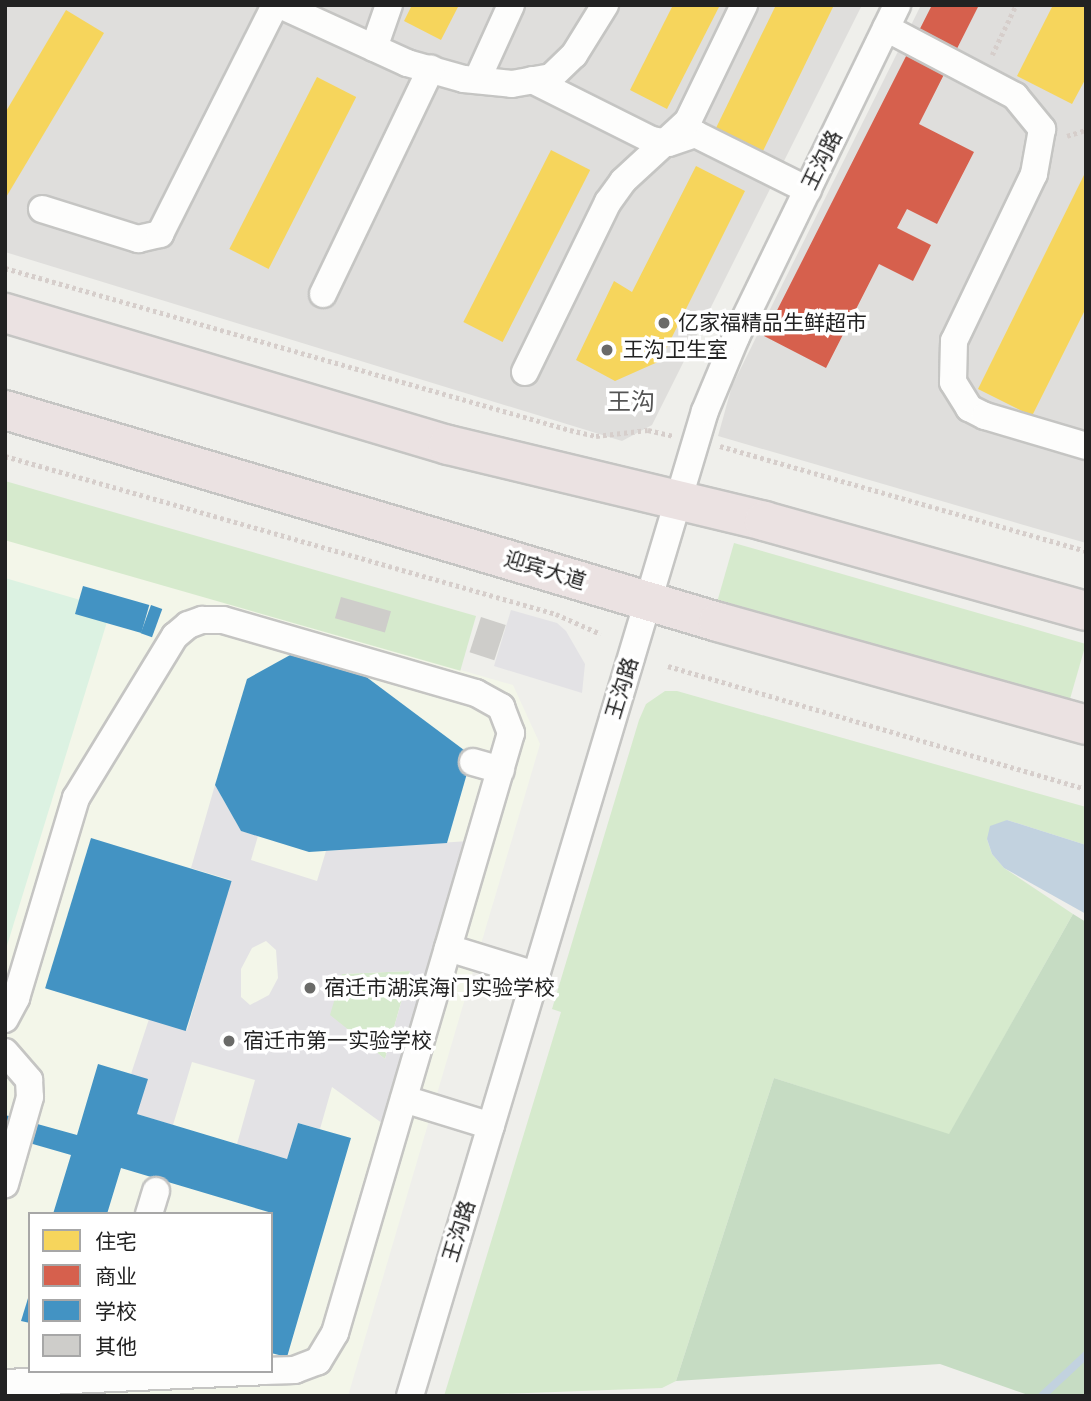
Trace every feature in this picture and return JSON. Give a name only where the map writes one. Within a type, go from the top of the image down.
[{"type":"highway","points":[[5,313],[448,444],[678,501],[1086,611]]},
{"type":"highway","name":"迎宾大道","points":[[5,410],[648,601],[1086,724]]},
{"type":"street","points":[[42,209],[138,239],[160,234],[278,5],[374,48],[431,69],[477,80],[532,80],[551,77],[574,55],[606,5]]},
{"type":"street","points":[[374,48],[389,5]]},
{"type":"street","points":[[477,80],[511,5]]},
{"type":"street","points":[[524,372],[608,202],[623,181],[669,143],[688,121],[744,5]]},
{"type":"street","points":[[892,16],[981,78],[1016,96],[1042,129],[1043,144],[1034,174],[954,341],[953,383],[970,408],[985,416],[1086,446]]},
{"type":"street","name":"王沟路","points":[[410,1396],[696,441],[718,377],[892,16]]},
{"type":"street","points":[[323,294],[431,69]]},
{"type":"street","points":[[532,80],[652,140],[669,143],[695,134],[807,190]]},
{"type":"street","points":[[5,1020],[16,998],[76,799],[175,636],[188,625],[202,620],[223,620],[476,693],[501,706],[511,733],[327,1350],[309,1366],[273,1371]]},
{"type":"street","points":[[473,762],[500,770]]},
{"type":"street","points":[[448,948],[536,975]]},
{"type":"street","points":[[5,1052],[29,1080],[30,1097],[5,1184]]},
{"type":"street","points":[[404,1099],[491,1126]]},
{"type":"street","points":[[5,1383],[102,1375],[184,1373]]},
{"type":"path","points":[[981,78],[1016,5]]},
{"type":"path","points":[[5,268],[570,430],[596,436],[648,430],[696,441],[1086,551]]},
{"type":"path","points":[[5,456],[556,614],[601,634]]},
{"type":"path","points":[[668,666],[1086,789]]},
{"type":"shaded area","points":[[5,5],[862,5],[652,425],[622,441],[5,252]]},
{"type":"shaded area","points":[[921,5],[1086,5],[1086,543],[718,436],[732,386]]},
{"type":"shaded area","name":"宿迁市第一实验学校","points":[[5,538],[513,685],[540,744],[348,1396],[5,1396]]},
{"type":"shaded area","points":[[511,610],[557,623],[566,631],[585,664],[582,693],[494,666]]},
{"type":"shaded area","points":[[215,785],[241,831],[258,836],[251,860],[317,881],[326,851],[468,841],[386,1126],[332,1087],[320,1129],[298,1123],[287,1159],[237,1144],[255,1080],[192,1062],[173,1125],[137,1114],[131,1074],[149,1019],[187,1030],[231,880],[191,868]],"holes":[[[266,941],[276,950],[278,978],[269,995],[250,1005],[241,997],[241,969],[252,948]],[[410,971],[385,1059],[330,1015],[342,974]]]},
{"type":"green space","points":[[5,481],[476,616],[460,671],[5,540]]},
{"type":"green space","points":[[734,543],[1086,644],[1070,701],[718,600]]},
{"type":"green space","points":[[5,578],[111,609],[5,952]]},
{"type":"green space","points":[[665,691],[677,691],[1086,807],[1086,845],[1007,820],[987,839],[992,854],[1004,868],[1073,914],[949,1135],[774,1078],[676,1381],[662,1388],[444,1396],[561,1012],[552,1009],[639,720],[646,704]]},
{"type":"green space","points":[[1073,914],[1086,922],[1086,1396],[1031,1396],[940,1364],[676,1381],[774,1078],[949,1134]]},
{"type":"green space","points":[[410,971],[385,1059],[329,1015],[341,974]]},
{"type":"water","points":[[1007,820],[1086,845],[1086,914],[1004,868],[992,854],[987,839],[990,826]]},
{"type":"building: 住宅","points":[[412,5],[459,5],[441,40],[404,21]]},
{"type":"building: 住宅","points":[[673,5],[720,5],[667,109],[630,90]]},
{"type":"building: 住宅","points":[[776,5],[834,5],[763,151],[716,128]]},
{"type":"building: 住宅","points":[[1053,5],[1086,5],[1086,78],[1072,104],[1017,76]]},
{"type":"building: 住宅","points":[[66,10],[104,33],[5,199],[5,113]]},
{"type":"building: 住宅","points":[[317,77],[356,97],[269,269],[229,249]]},
{"type":"building: 住宅","points":[[551,150],[590,170],[503,342],[463,322]]},
{"type":"building: 住宅","points":[[696,166],[745,191],[660,361],[615,381],[576,360],[614,281],[632,292]]},
{"type":"building: 住宅","points":[[1086,171],[1086,308],[1032,416],[978,389]]},
{"type":"building: 商业","points":[[932,5],[979,5],[919,124],[974,152],[937,224],[907,209],[897,228],[931,245],[913,281],[879,264],[826,368],[764,336]]},
{"type":"building: 学校","points":[[83,586],[149,605],[141,633],[75,614]]},
{"type":"building: 学校","points":[[151,605],[162,609],[152,637],[141,633]]},
{"type":"building: 学校","points":[[292,654],[365,676],[472,756],[447,843],[309,852],[241,831],[215,785],[247,679]]},
{"type":"building: 学校","points":[[91,838],[232,881],[186,1031],[45,988]]},
{"type":"building: 学校","points":[[98,1064],[148,1079],[137,1114],[287,1159],[298,1123],[351,1138],[287,1357],[273,1354],[273,1212],[121,1168],[108,1212],[54,1212],[71,1155],[5,1136],[5,1115],[77,1135]]},
{"type":"building: 学校","points":[[28,1298],[28,1323],[21,1321]]},
{"type":"building: 其他","points":[[341,597],[391,611],[385,632],[335,618]]},
{"type":"building: 其他","points":[[481,617],[506,625],[494,660],[470,652]]},
{"type":"waterway","points":[[1042,1396],[1086,1355]]},
{"type":"place","name":"亿家福精品生鲜超市","points":[[664,323]]},
{"type":"place","name":"王沟卫生室","points":[[607,350]]},
{"type":"place","name":"宿迁市湖滨海门实验学校","points":[[310,988]]},
{"type":"place","name":"宿迁市第一实验学校","points":[[229,1041]]},
{"type":"district","name":"王沟","points":[[631,403]]}]
